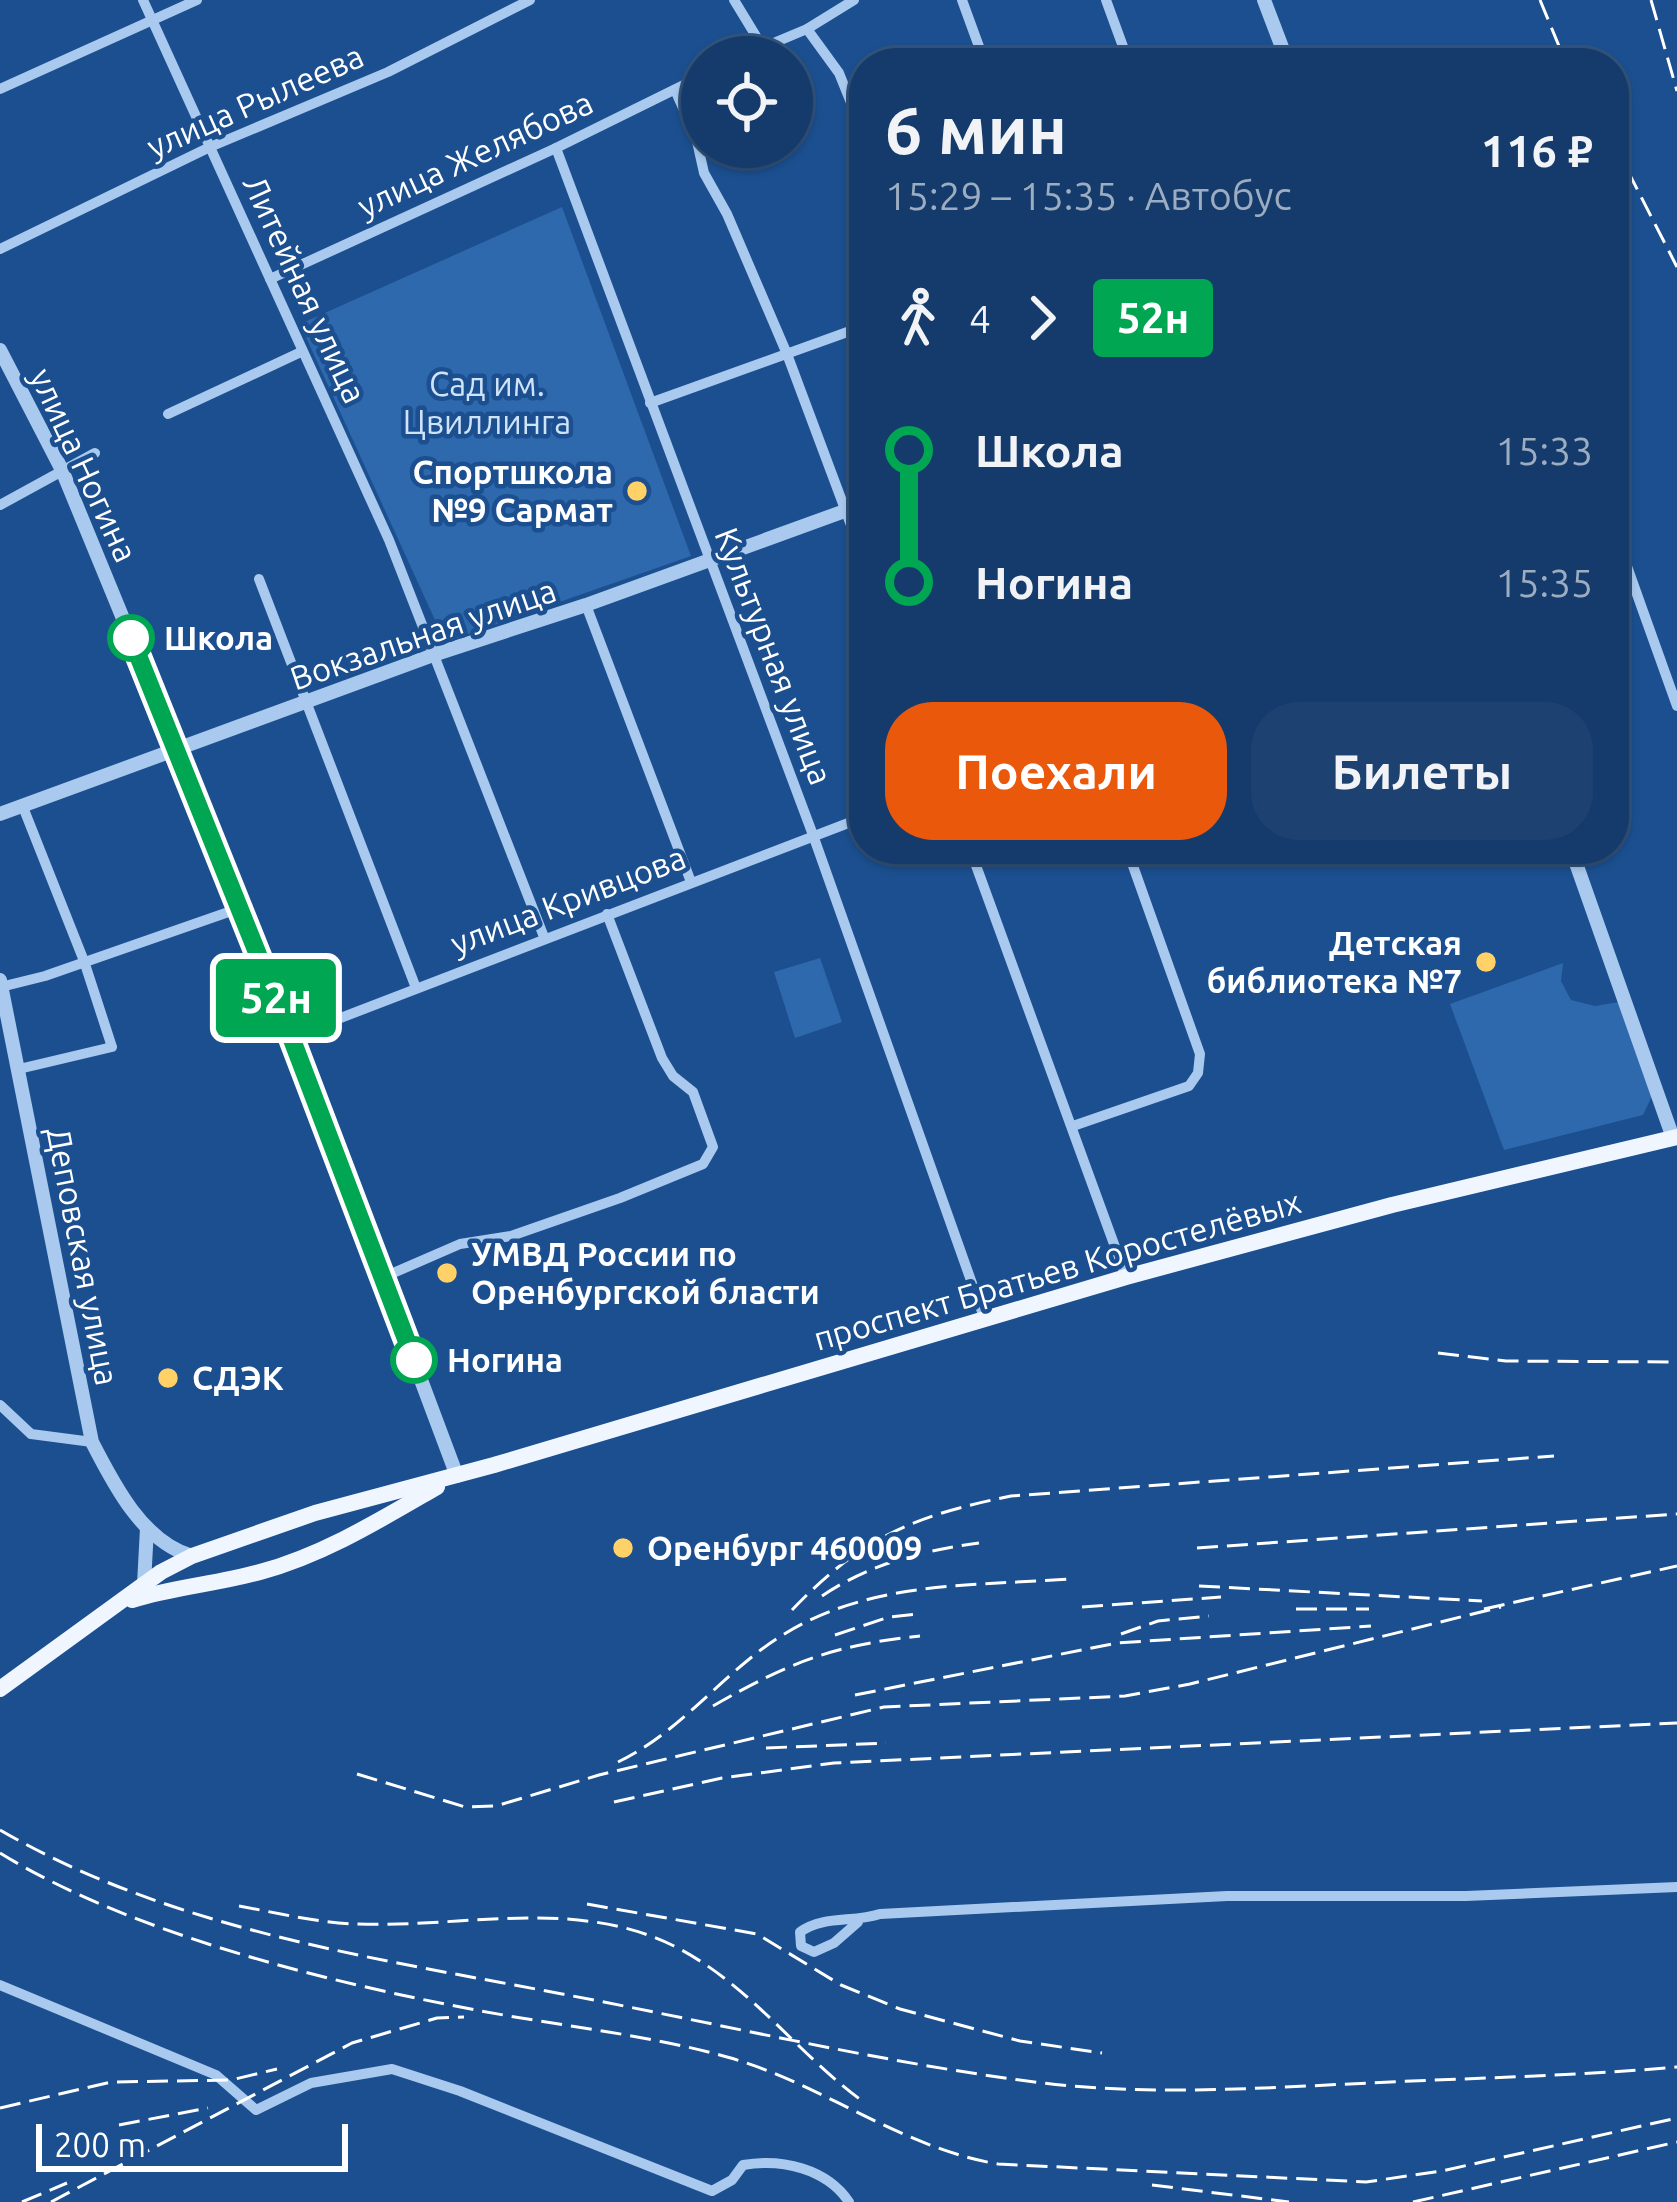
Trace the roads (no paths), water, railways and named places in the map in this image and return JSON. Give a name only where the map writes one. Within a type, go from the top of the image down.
[{"type":"main road","name":"проспект Братьев Коростелёвых","points":[[0,1689],[144,1584],[192,1556],[315,1513],[457,1476],[1126,1277],[1392,1205],[1675,1137]]},
{"type":"main road","name":"проспект Братьев Коростелёвых","points":[[114,1606],[167,1589],[271,1569],[326,1548],[457,1476]]},
{"type":"main road","points":[[315,1513],[311,1528],[315,1541],[326,1548]]},
{"type":"main road","points":[[255,1534],[268,1541],[271,1569]]},
{"type":"street","name":"Литейная улица","points":[[143,0],[301,352],[324,392],[436,654],[544,937]]},
{"type":"street","points":[[0,89],[197,0]]},
{"type":"street","name":"улица Рылеева","points":[[0,249],[210,147],[388,72],[530,0]]},
{"type":"street","points":[[734,0],[756,36]]},
{"type":"street","points":[[962,0],[980,48]]},
{"type":"street","points":[[1106,0],[1124,48]]},
{"type":"street","points":[[1264,0],[1282,48]]},
{"type":"street","points":[[788,36],[852,1]]},
{"type":"street","points":[[807,29],[849,99]]},
{"type":"street","name":"улица Желябова","points":[[270,279],[681,87]]},
{"type":"street","points":[[675,90],[696,137],[704,173],[727,214],[787,354],[849,519]]},
{"type":"street","name":"Культурная улица","points":[[556,148],[813,835],[985,1320]]},
{"type":"street","points":[[650,403],[849,331]]},
{"type":"street","name":"улица Ногина","points":[[0,350],[62,470],[177,750],[457,1476]]},
{"type":"street","points":[[168,414],[301,352]]},
{"type":"street","points":[[0,505],[95,453]]},
{"type":"street","name":"Вокзальная улица","points":[[0,814],[849,510]]},
{"type":"street","points":[[1629,572],[1677,706]]},
{"type":"street","points":[[259,579],[416,988]]},
{"type":"street","points":[[586,605],[691,883]]},
{"type":"street","points":[[20,1069],[112,1047],[85,962],[23,807]]},
{"type":"street","name":"улица Кривцова","points":[[291,1037],[849,822]]},
{"type":"street","points":[[976,864],[1126,1277]]},
{"type":"street","points":[[1073,1126],[1189,1086],[1198,1073],[1200,1054],[1132,864]]},
{"type":"street","points":[[1576,864],[1675,1137]]},
{"type":"street","points":[[1,983],[85,962],[240,908]]},
{"type":"street","points":[[384,1277],[460,1244],[511,1236],[703,1165],[713,1147],[693,1092],[673,1076],[662,1058],[607,914]]},
{"type":"street","name":"Деповская улица","points":[[1,983],[6,1035],[20,1069],[92,1442],[147,1528],[166,1545],[192,1556]]},
{"type":"street","points":[[0,1405],[31,1434],[92,1442]]},
{"type":"street","points":[[144,1584],[147,1528]]},
{"type":"street","points":[[858,1922],[814,1952],[801,1946],[800,1932],[813,1923],[858,1922],[880,1914],[1227,1897],[1466,1896],[1677,1886]]},
{"type":"street","points":[[0,1984],[216,2074],[256,2110],[311,2083],[392,2069],[460,2091],[712,2191],[732,2180],[743,2165],[754,2163],[815,2171],[836,2182],[849,2202]]},
{"type":"railway","points":[[1540,0],[1560,48]]},
{"type":"railway","points":[[1651,0],[1677,91]]},
{"type":"railway","points":[[1629,173],[1677,267]]},
{"type":"railway","points":[[1438,1353],[1506,1361],[1677,1362]]},
{"type":"railway","points":[[792,1610],[842,1564],[891,1533],[945,1512],[1011,1496],[1554,1456]]},
{"type":"railway","points":[[1197,1548],[1677,1514]]},
{"type":"railway","points":[[822,1596],[898,1560],[979,1543]]},
{"type":"railway","points":[[1484,1609],[1677,1566]]},
{"type":"railway","points":[[618,1762],[675,1724],[762,1649],[834,1610],[909,1591],[1069,1579]]},
{"type":"railway","points":[[1199,1586],[1482,1601]]},
{"type":"railway","points":[[1082,1607],[1221,1597]]},
{"type":"railway","points":[[357,1774],[465,1807],[496,1806],[599,1775],[884,1707],[1125,1696],[1501,1607]]},
{"type":"railway","points":[[1296,1609],[1369,1609]]},
{"type":"railway","points":[[835,1635],[889,1617],[919,1614]]},
{"type":"railway","points":[[1121,1634],[1158,1621],[1209,1616]]},
{"type":"railway","points":[[855,1695],[1117,1643],[1371,1626]]},
{"type":"railway","points":[[713,1706],[812,1658],[920,1636]]},
{"type":"railway","points":[[614,1802],[722,1778],[834,1763],[1677,1723]]},
{"type":"railway","points":[[766,1748],[886,1743]]},
{"type":"railway","points":[[0,1830],[134,1893],[274,1936],[982,2075],[1084,2087],[1206,2090],[1677,2067]]},
{"type":"railway","points":[[0,1853],[108,1907],[230,1951],[418,1998],[727,2057],[795,2082],[928,2144],[998,2164],[1366,2182],[1442,2171],[1677,2118]]},
{"type":"railway","points":[[587,1904],[757,1934],[841,1985],[900,2009],[1020,2041],[1102,2053]]},
{"type":"railway","points":[[239,1906],[342,1923],[558,1919],[636,1931],[674,1946],[727,1980],[865,2103]]},
{"type":"railway","points":[[51,2202],[352,2043],[437,2018],[464,2017]]},
{"type":"railway","points":[[0,2108],[111,2082],[231,2080],[277,2069]]},
{"type":"railway","points":[[119,2125],[208,2108]]},
{"type":"railway","points":[[1413,2202],[1677,2142]]},
{"type":"railway","points":[[22,2202],[67,2183]]},
{"type":"railway","points":[[1152,2185],[1289,2202]]},
{"type":"place","name":"Спортшкола №9 Сармат","points":[[637,491]]},
{"type":"place","name":"Школа","points":[[131,638]]},
{"type":"place","name":"Детская библиотека №7","points":[[1486,962]]},
{"type":"place","name":"УМВД России по Оренбургской бласти","points":[[447,1273]]},
{"type":"place","name":"Ногина","points":[[414,1360]]},
{"type":"place","name":"СДЭК","points":[[168,1378]]},
{"type":"place","name":"Оренбург 460009","points":[[623,1548]]},
{"type":"park label","name":"Сад им. Цвиллинга","points":[[487,403]]}]
